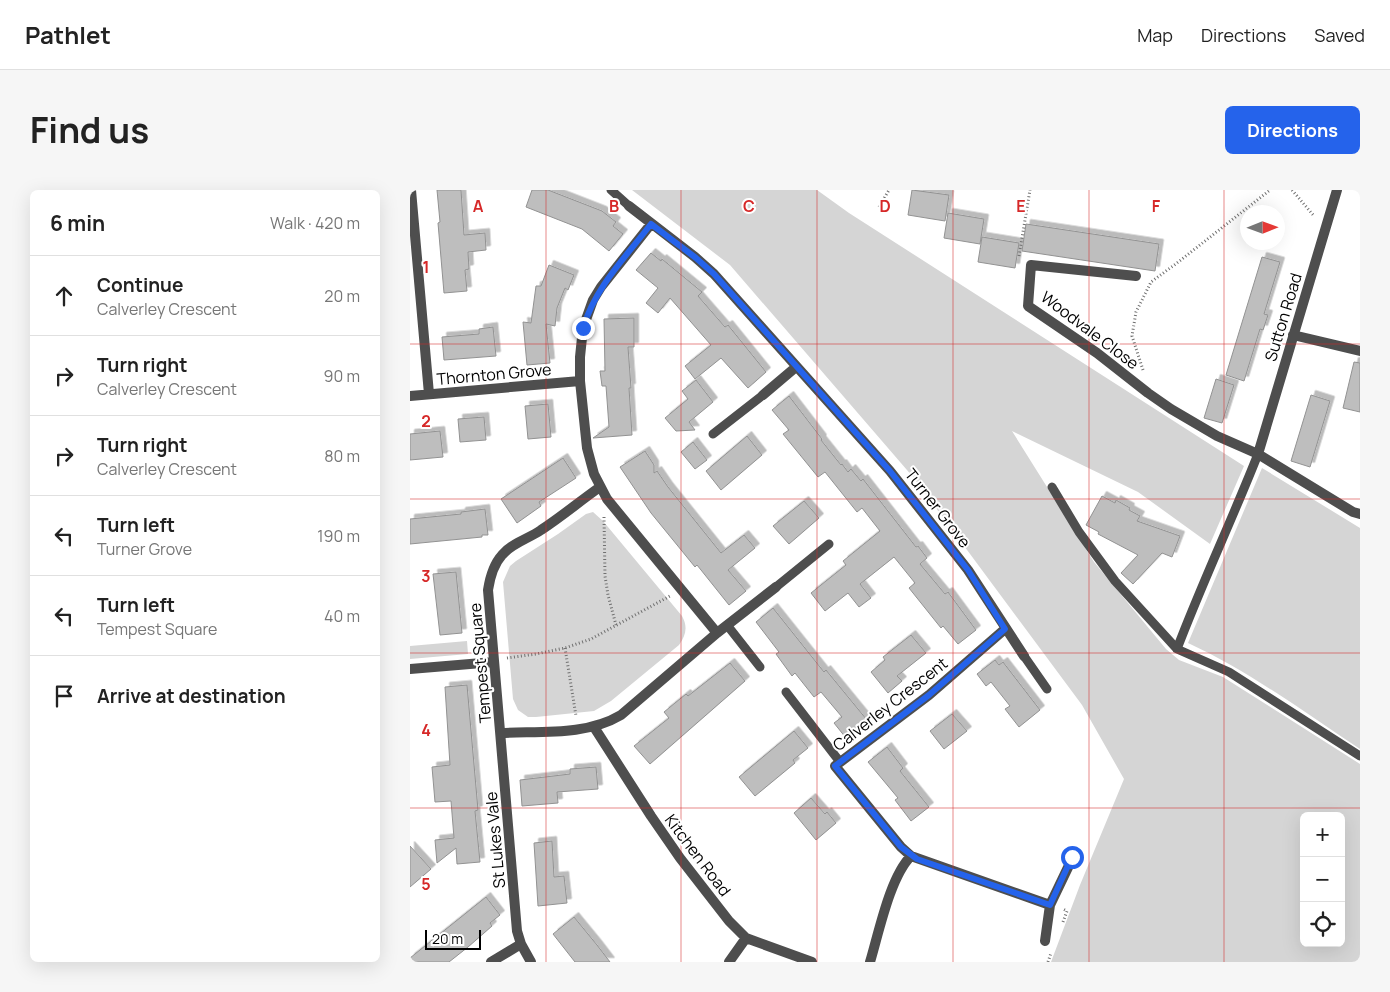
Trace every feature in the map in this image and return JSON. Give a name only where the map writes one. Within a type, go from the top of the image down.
[{"type":"street","points":[[411,190],[412,230],[430,394]]},
{"type":"street","name":"Sutton Road","points":[[1258,454],[1337,190]]},
{"type":"street","name":"Turner Grove","points":[[629,206],[714,274],[890,471],[968,570],[1024,656]]},
{"type":"street","points":[[651,224],[609,275],[593,300],[585,321],[581,342],[580,381],[587,448],[590,462],[600,487],[608,499],[716,633]]},
{"type":"street","name":"Woodvale Close","points":[[1136,276],[1031,265],[1028,306],[1097,353],[1148,393],[1217,436],[1258,454],[1353,512],[1360,514]]},
{"type":"street","points":[[1293,335],[1360,351]]},
{"type":"street","points":[[763,395],[796,367]]},
{"type":"street","name":"Thornton Grove","points":[[410,396],[580,381]]},
{"type":"street","name":"Tempest Square","points":[[600,487],[539,531],[510,547],[501,555],[494,566],[488,590],[501,733],[579,729],[594,727],[608,722],[621,714],[716,633],[776,586]]},
{"type":"street","name":"Calverley Crescent","points":[[1005,629],[929,695],[835,766],[901,847],[911,856],[1050,905]]},
{"type":"street","points":[[410,669],[494,662]]},
{"type":"street","name":"Kitchen Road","points":[[594,727],[680,858],[729,921],[746,938],[812,962]]},
{"type":"street","name":"St Lukes Vale","points":[[501,733],[517,931],[521,944],[531,962]]},
{"type":"street","points":[[870,962],[895,880],[904,863],[911,856]]},
{"type":"street","points":[[1045,941],[1050,905],[1072,857]]},
{"type":"street","points":[[729,962],[746,938]]},
{"type":"street","points":[[491,962],[521,944]]},
{"type":"lane","name":"Turner Grove","points":[[611,190],[629,206]]},
{"type":"lane","points":[[713,434],[763,395]]},
{"type":"lane","points":[[1177,650],[1198,595],[1258,454]]},
{"type":"lane","points":[[1052,487],[1079,532],[1115,581],[1177,650],[1205,660],[1229,672],[1360,756]]},
{"type":"lane","points":[[776,586],[829,544]]},
{"type":"lane","points":[[728,625],[760,667]]},
{"type":"lane","points":[[1024,656],[1047,689]]},
{"type":"lane","points":[[786,692],[840,762]]},
{"type":"path","points":[[879,207],[889,190]]},
{"type":"path","points":[[1030,190],[1018,258],[1031,265]]},
{"type":"path","points":[[1148,393],[1132,336],[1136,312],[1151,282],[1178,264],[1270,190]]},
{"type":"path","points":[[1292,190],[1325,230]]},
{"type":"path","points":[[608,499],[603,521],[605,576],[616,625]]},
{"type":"path","points":[[494,662],[565,648],[591,639],[682,590]]},
{"type":"path","points":[[565,648],[579,729]]},
{"type":"shaded area","points":[[632,190],[817,190],[849,213],[1244,466],[1210,544],[1138,492],[1012,431],[1094,562],[1166,649],[1179,660],[1223,677],[1360,764],[1360,962],[1051,962],[1080,885],[1124,779],[1082,705],[913,477],[730,265]]},
{"type":"shaded area","points":[[1262,468],[1360,528],[1360,749],[1233,666],[1188,643]]},
{"type":"shaded area","points":[[593,512],[603,521],[682,616],[686,627],[685,634],[679,645],[611,701],[594,711],[528,717],[518,710],[513,699],[503,582],[510,566],[516,561],[586,514]]},
{"type":"shaded area","points":[[467,641],[468,654],[410,659],[410,646]]},
{"type":"building","points":[[437,190],[461,190],[464,235],[485,233],[486,250],[468,252],[469,269],[465,270],[467,291],[444,293]]},
{"type":"building","points":[[532,190],[548,190],[602,211],[616,222],[613,226],[623,234],[609,251],[582,229],[526,207]]},
{"type":"building","points":[[912,190],[949,195],[945,221],[908,215]]},
{"type":"building","points":[[948,213],[984,219],[980,244],[944,238]]},
{"type":"building","points":[[1026,224],[1159,244],[1155,271],[1022,251]]},
{"type":"building","points":[[982,237],[1019,243],[1015,268],[978,262]]},
{"type":"building","points":[[651,253],[661,261],[662,259],[702,292],[698,296],[725,327],[728,325],[766,372],[748,388],[721,358],[695,379],[685,366],[711,345],[670,298],[658,313],[646,303],[658,288],[636,270]]},
{"type":"building","points":[[1262,257],[1280,262],[1264,314],[1268,315],[1263,330],[1260,329],[1244,381],[1226,375]]},
{"type":"building","points":[[549,265],[574,275],[568,290],[565,288],[557,308],[555,326],[546,324],[550,363],[527,365],[523,322],[531,323],[536,286],[541,286]]},
{"type":"building","points":[[634,318],[634,347],[628,347],[632,435],[593,438],[609,427],[606,386],[602,386],[600,371],[605,371],[604,319]]},
{"type":"building","points":[[493,327],[496,356],[444,360],[442,337],[479,334],[479,329]]},
{"type":"building","points":[[1354,362],[1360,363],[1360,412],[1343,408]]},
{"type":"building","points":[[1216,379],[1234,385],[1222,423],[1204,418]]},
{"type":"building","points":[[696,380],[713,402],[689,422],[695,430],[676,431],[665,418],[688,399],[682,391]]},
{"type":"building","points":[[1311,395],[1330,401],[1310,467],[1291,461]]},
{"type":"building","points":[[789,396],[841,465],[848,472],[851,469],[861,481],[863,479],[916,547],[918,546],[927,558],[920,564],[945,594],[948,592],[976,630],[958,644],[943,626],[941,628],[909,588],[915,583],[894,557],[860,584],[871,598],[859,607],[848,593],[825,611],[811,593],[846,565],[843,561],[880,531],[862,508],[857,512],[825,472],[818,477],[783,434],[789,430],[772,410]]},
{"type":"building","points":[[548,404],[551,437],[528,439],[525,406]]},
{"type":"building","points":[[484,417],[486,440],[460,442],[458,419]]},
{"type":"building","points":[[440,431],[443,457],[410,460],[410,434]]},
{"type":"building","points":[[747,436],[762,455],[721,490],[706,471]]},
{"type":"building","points":[[693,442],[707,460],[695,469],[681,452]]},
{"type":"building","points":[[645,451],[654,465],[654,473],[657,471],[721,553],[744,535],[755,548],[728,570],[746,591],[729,605],[651,513],[620,467]]},
{"type":"building","points":[[563,458],[576,478],[539,502],[541,506],[517,523],[501,499]]},
{"type":"building","points":[[1102,496],[1115,503],[1116,500],[1130,508],[1129,510],[1140,516],[1137,521],[1180,536],[1172,557],[1162,553],[1133,584],[1121,573],[1138,555],[1098,534],[1099,532],[1086,525]]},
{"type":"building","points":[[804,501],[819,518],[789,544],[773,526]]},
{"type":"building","points":[[485,509],[488,535],[410,544],[410,519],[461,514],[461,512]]},
{"type":"building","points":[[456,572],[462,633],[440,635],[433,574]]},
{"type":"building","points":[[773,608],[824,672],[826,670],[867,720],[846,738],[834,723],[842,717],[821,692],[814,697],[795,673],[792,676],[776,654],[779,652],[756,622]]},
{"type":"building","points":[[911,635],[926,653],[897,676],[902,681],[888,693],[871,672],[885,660],[883,657]]},
{"type":"building","points":[[995,660],[999,665],[1003,662],[1040,710],[1019,727],[1005,709],[1010,706],[991,682],[986,686],[977,674]]},
{"type":"building","points":[[730,663],[745,681],[650,764],[634,746],[669,718],[664,712]]},
{"type":"building","points":[[467,685],[478,810],[475,811],[480,862],[457,864],[456,848],[437,863],[435,840],[454,838],[451,801],[435,802],[432,767],[450,765],[445,687]]},
{"type":"building","points":[[952,714],[967,731],[944,749],[930,731]]},
{"type":"building","points":[[794,731],[808,748],[793,760],[795,763],[755,796],[739,777]]},
{"type":"building","points":[[887,747],[903,768],[900,771],[929,807],[911,821],[895,800],[898,798],[868,762]]},
{"type":"building","points":[[596,767],[598,789],[557,792],[558,803],[522,806],[520,780],[570,774],[570,769]]},
{"type":"building","points":[[811,798],[836,823],[816,840],[794,813]]},
{"type":"building","points":[[552,841],[554,877],[564,876],[567,903],[538,906],[534,843]]},
{"type":"building","points":[[410,846],[431,869],[410,887]]},
{"type":"building","points":[[486,897],[500,915],[490,923],[492,926],[468,947],[449,962],[410,962],[410,958]]},
{"type":"building","points":[[574,917],[610,962],[575,962],[553,934]]},
{"type":"route","points":[[583,328],[593,300],[601,287],[651,224],[696,258],[731,292],[890,471],[968,570],[1005,629],[929,695],[835,766],[905,852],[917,859],[1050,905],[1072,857]]}]
